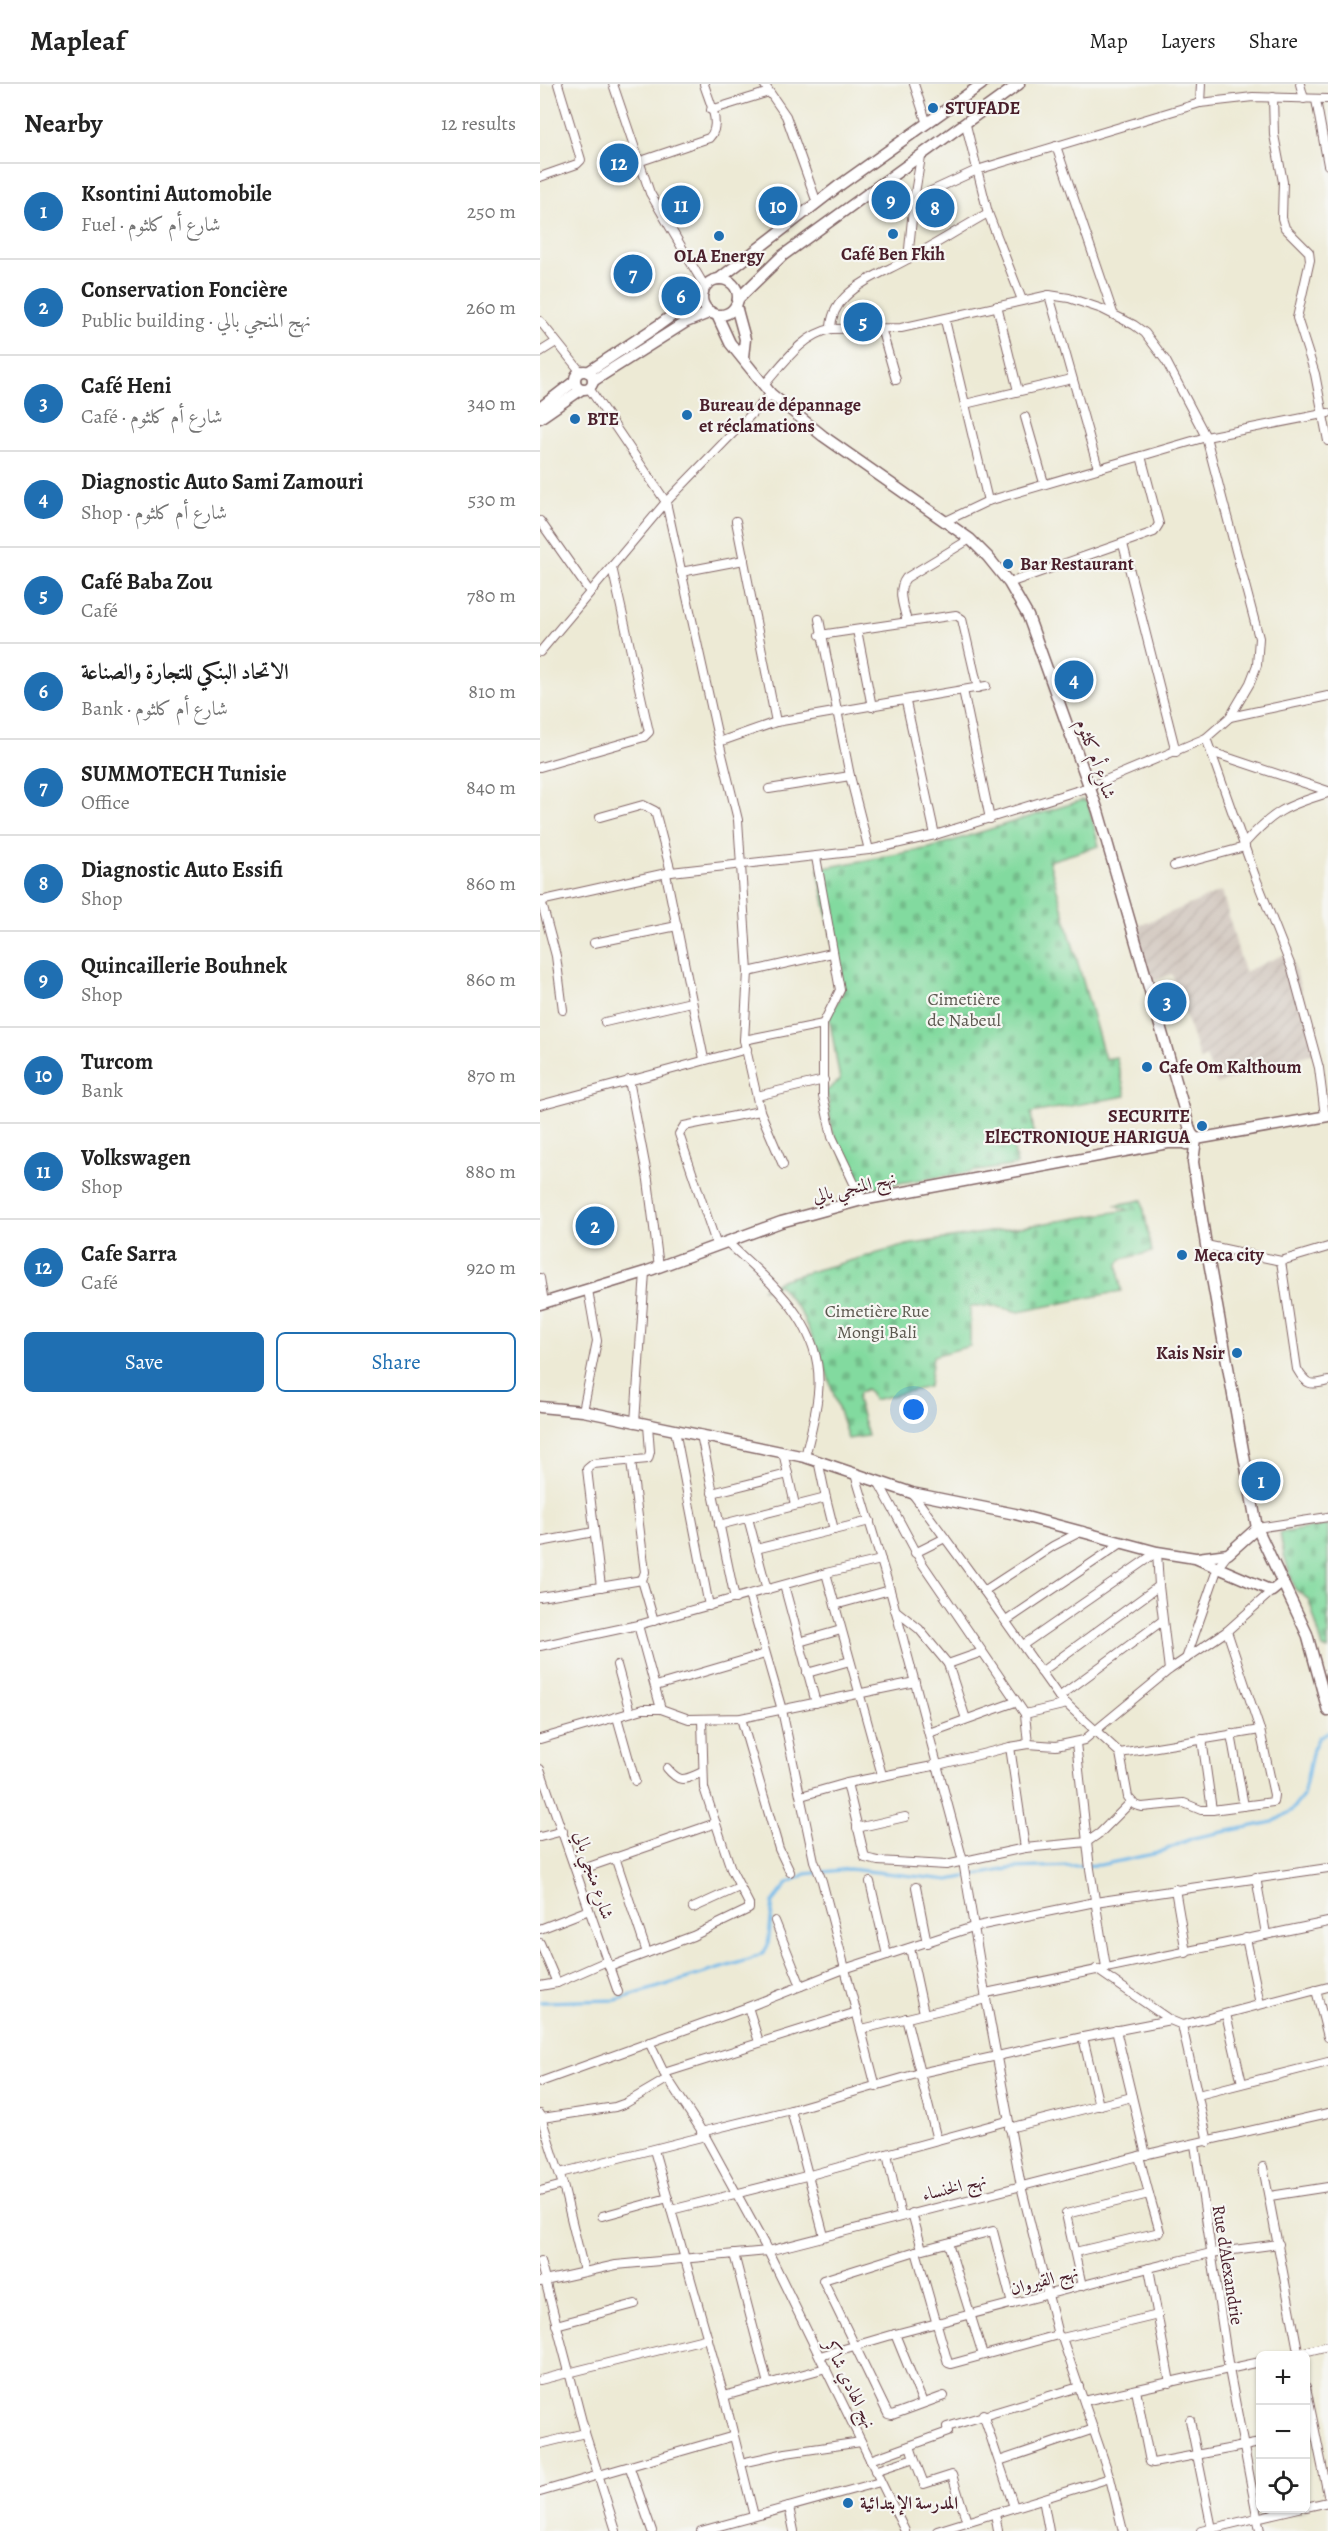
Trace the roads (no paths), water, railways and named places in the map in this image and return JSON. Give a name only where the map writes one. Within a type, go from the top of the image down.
[{"type":"street","points":[[540,177],[577,164],[581,159],[558,84]]},
{"type":"street","points":[[613,84],[638,162],[658,210],[704,290],[704,305],[714,313]]},
{"type":"street","points":[[638,162],[710,138],[716,130],[716,125],[704,84]]},
{"type":"street","points":[[764,84],[786,117],[817,203]]},
{"type":"street","points":[[914,84],[927,124]]},
{"type":"street","points":[[540,418],[585,380],[704,290],[710,282],[719,279],[817,203],[982,84]]},
{"type":"street","points":[[540,408],[686,322],[714,313],[725,314],[782,256],[1019,84]]},
{"type":"street","points":[[1200,103],[1201,84]]},
{"type":"street","points":[[1300,84],[1304,99]]},
{"type":"street","points":[[711,110],[769,92]]},
{"type":"street","points":[[914,199],[977,170],[1200,103],[1253,97],[1328,99]]},
{"type":"street","points":[[1273,97],[1274,135],[1283,182],[1282,218],[1285,228],[1309,252],[1310,260],[1297,318],[1315,374],[1325,414],[1328,441]]},
{"type":"street","points":[[1316,100],[1328,165]]},
{"type":"street","points":[[966,124],[988,213],[1022,300]]},
{"type":"street","points":[[1056,146],[1113,313]]},
{"type":"street","points":[[908,260],[921,157]]},
{"type":"street","points":[[831,329],[834,312],[844,297],[875,276],[908,260],[988,213]]},
{"type":"street","points":[[719,279],[731,282],[738,293],[737,302],[745,339],[743,357]]},
{"type":"street","points":[[1049,295],[1098,468]]},
{"type":"street","points":[[563,1010],[556,956],[541,900],[669,873],[869,850],[935,835],[1089,787],[1206,738],[1230,717],[1250,684],[1257,665],[1259,638],[1206,437],[1188,399],[1154,343],[1134,325],[1113,313],[1077,300],[1049,295],[901,328],[821,331],[802,344],[764,385]]},
{"type":"street","points":[[997,306],[1018,392]]},
{"type":"street","name":"شارع أم كلثوم","points":[[714,313],[730,344],[743,357],[771,394],[823,436],[970,539],[1009,583],[1028,616],[1089,787],[1149,988],[1184,1116],[1257,1528],[1307,1634],[1328,1711]]},
{"type":"street","points":[[945,320],[988,501]]},
{"type":"street","points":[[540,321],[585,380],[666,502],[718,742],[738,820],[748,972],[746,1044],[760,1111],[783,1166]]},
{"type":"street","points":[[881,328],[896,380]]},
{"type":"street","points":[[540,352],[556,342]]},
{"type":"street","points":[[965,404],[1072,379]]},
{"type":"street","points":[[540,652],[666,502],[771,394]]},
{"type":"street","points":[[946,521],[988,501],[1206,437],[1325,414]]},
{"type":"street","points":[[1025,417],[1044,483]]},
{"type":"street","points":[[1009,583],[1154,532],[1158,528],[1141,456]]},
{"type":"street","points":[[540,521],[590,592]]},
{"type":"street","points":[[736,521],[776,722]]},
{"type":"street","points":[[907,622],[900,591],[906,578],[970,539]]},
{"type":"street","points":[[1123,543],[1176,752]]},
{"type":"street","points":[[681,572],[744,560]]},
{"type":"street","points":[[540,768],[644,736],[649,732],[612,567]]},
{"type":"street","points":[[718,742],[776,722],[906,702],[982,687],[959,616],[820,635]]},
{"type":"street","points":[[819,619],[820,635],[850,776],[869,850]]},
{"type":"street","points":[[857,630],[872,707]]},
{"type":"street","points":[[963,690],[990,819]]},
{"type":"street","points":[[1230,717],[1328,696]]},
{"type":"street","points":[[906,702],[935,835]]},
{"type":"street","points":[[1206,738],[1244,846],[1292,969],[1318,1068],[1327,1116]]},
{"type":"street","points":[[1211,752],[1328,792]]},
{"type":"street","points":[[769,789],[850,776]]},
{"type":"street","points":[[1174,866],[1244,846],[1271,816],[1328,792]]},
{"type":"street","points":[[600,817],[643,806],[655,811],[704,1059]]},
{"type":"street","points":[[816,857],[840,990],[823,1024],[823,1096],[832,1137],[862,1200]]},
{"type":"street","points":[[594,943],[677,926]]},
{"type":"street","points":[[748,972],[832,953]]},
{"type":"street","points":[[604,1022],[691,1002]]},
{"type":"street","points":[[540,1105],[704,1059],[746,1044],[823,1024]]},
{"type":"street","points":[[629,1080],[648,1180],[659,1267]]},
{"type":"street","points":[[757,1096],[824,1080]]},
{"type":"street","points":[[760,1111],[684,1126],[680,1130],[682,1143],[722,1244],[795,1308],[813,1346],[818,1368],[818,1391],[805,1457]]},
{"type":"street","name":"نهج المنجي بالي","points":[[542,1303],[645,1272],[781,1222],[862,1200],[1189,1139],[1327,1116]]},
{"type":"street","points":[[1206,1245],[1281,1261],[1328,1247]]},
{"type":"street","points":[[1281,1261],[1297,1369],[1304,1382],[1310,1384],[1328,1381]]},
{"type":"street","points":[[635,1423],[645,1272]]},
{"type":"street","points":[[540,1278],[542,1303]]},
{"type":"street","points":[[583,1411],[597,1341],[588,1290]]},
{"type":"street","points":[[540,1407],[583,1411],[818,1460],[912,1493],[1015,1514],[1157,1552],[1195,1558],[1272,1591]]},
{"type":"street","points":[[601,1587],[587,1469],[593,1464],[645,1460],[650,1456],[648,1425]]},
{"type":"street","points":[[675,1430],[709,1606]]},
{"type":"street","points":[[701,1434],[735,1599]]},
{"type":"street","points":[[783,1452],[795,1505]]},
{"type":"street","points":[[818,1460],[834,1530]]},
{"type":"street","points":[[631,1461],[645,1572],[642,1580],[654,1621]]},
{"type":"street","points":[[712,1492],[788,1474]]},
{"type":"street","points":[[855,1474],[890,1590],[964,1864],[1008,2125],[1047,2295],[1110,2478],[1122,2531]]},
{"type":"street","points":[[879,1483],[915,1553],[1024,1714],[1028,1744]]},
{"type":"street","points":[[912,1493],[1059,1697],[1120,1753],[1128,1797],[1131,1802],[1142,1807],[1184,1803],[1194,1809],[1212,1810],[1271,1804],[1274,1800],[1260,1730],[1227,1631]]},
{"type":"street","points":[[719,1525],[826,1498]]},
{"type":"street","points":[[1186,1659],[1218,1567],[1228,1554],[1257,1528],[1328,1517]]},
{"type":"street","points":[[748,1518],[766,1590]]},
{"type":"street","points":[[756,1550],[870,1521]]},
{"type":"street","points":[[984,1591],[1053,1546],[1082,1531]]},
{"type":"street","points":[[540,1542],[594,1532]]},
{"type":"street","points":[[915,1553],[945,1538]]},
{"type":"street","points":[[1006,1621],[1124,1542]]},
{"type":"street","points":[[1157,1552],[1162,1622],[1169,1670]]},
{"type":"street","points":[[1023,1645],[1157,1552]]},
{"type":"street","points":[[1195,1558],[1228,1554]]},
{"type":"street","points":[[540,1646],[654,1621],[881,1560]]},
{"type":"street","points":[[826,1573],[882,1775]]},
{"type":"street","points":[[540,1597],[642,1580]]},
{"type":"street","points":[[801,1796],[847,1783],[938,1765],[1010,1747],[1028,1744],[1056,1746],[1076,1743],[1096,1731],[1169,1670],[1227,1631],[1283,1582]]},
{"type":"street","points":[[783,1585],[816,1703]]},
{"type":"street","points":[[1041,1672],[1159,1586]]},
{"type":"street","points":[[835,1605],[890,1590]]},
{"type":"street","points":[[749,1595],[782,1710],[815,1864],[876,2087]]},
{"type":"street","points":[[895,1610],[919,1629],[948,1664],[966,1719]]},
{"type":"street","points":[[1059,1697],[1162,1622]]},
{"type":"street","points":[[638,1625],[661,1709]]},
{"type":"street","points":[[799,1642],[841,1630]]},
{"type":"street","points":[[948,1664],[982,1652]]},
{"type":"street","points":[[656,1686],[765,1654]]},
{"type":"street","points":[[807,1673],[850,1661]]},
{"type":"street","points":[[617,1665],[630,1712]]},
{"type":"street","points":[[540,1739],[630,1712],[652,1708],[702,1720],[741,1718],[915,1682]]},
{"type":"street","points":[[929,1733],[1015,1701]]},
{"type":"street","points":[[1024,1714],[1066,1704]]},
{"type":"street","points":[[617,1717],[635,1781]]},
{"type":"street","points":[[741,1718],[779,1849],[790,1872]]},
{"type":"street","points":[[540,1986],[557,1983],[693,1936],[748,1909],[749,1904],[739,1887],[704,1788],[702,1720]]},
{"type":"street","points":[[1120,1753],[1260,1730]]},
{"type":"street","points":[[1231,1734],[1244,1806]]},
{"type":"street","points":[[1202,1739],[1212,1810]]},
{"type":"street","points":[[1076,1743],[1090,1869],[1106,1967]]},
{"type":"street","points":[[1010,1747],[1025,1848]]},
{"type":"street","points":[[667,1768],[678,1779],[703,1772]]},
{"type":"street","name":"شارع منجي بالي","points":[[540,1769],[578,1871],[618,1992]]},
{"type":"street","points":[[847,1783],[863,1854],[870,1860],[930,1865],[964,1864],[1025,1848],[1088,1846],[1131,1802]]},
{"type":"street","points":[[857,1828],[905,1817]]},
{"type":"street","points":[[578,1871],[716,1823]]},
{"type":"street","points":[[540,1837],[563,1831]]},
{"type":"street","points":[[615,1857],[647,1953]]},
{"type":"street","points":[[540,2082],[748,2007],[844,1969],[973,1927],[1095,1902],[1328,1868]]},
{"type":"street","points":[[1256,1877],[1266,1934]]},
{"type":"street","points":[[870,1881],[887,1955]]},
{"type":"street","points":[[693,1908],[739,1887]]},
{"type":"street","points":[[916,1887],[927,1943]]},
{"type":"street","points":[[1175,1889],[1186,1953]]},
{"type":"street","points":[[540,1929],[589,1910]]},
{"type":"street","points":[[776,1921],[801,1986]]},
{"type":"street","points":[[862,2029],[1096,1969],[1186,1953],[1246,1938],[1328,1922]]},
{"type":"street","points":[[1246,1938],[1260,2004]]},
{"type":"street","points":[[540,1943],[557,1983]]},
{"type":"street","points":[[910,1948],[924,2013]]},
{"type":"street","points":[[1096,1969],[1170,2020],[1182,2025],[1328,1987]]},
{"type":"street","points":[[1316,1990],[1328,2037]]},
{"type":"street","points":[[748,2007],[759,2042]]},
{"type":"street","points":[[584,2271],[560,2173],[541,2116],[615,2107],[626,2103],[665,2076],[759,2042],[857,2012]]},
{"type":"street","points":[[1226,2014],[1242,2083]]},
{"type":"street","points":[[906,2018],[938,2140]]},
{"type":"street","points":[[560,2173],[654,2150],[920,2073],[1170,2020]]},
{"type":"street","points":[[1182,2025],[1208,2142]]},
{"type":"street","points":[[1075,2252],[1160,2232],[1149,2194],[1132,2097],[1116,2030]]},
{"type":"street","points":[[1083,2037],[1099,2106]]},
{"type":"street","name":"نهج الهادي شاكر","points":[[649,2042],[665,2076],[703,2134],[768,2251],[905,2531]]},
{"type":"street","points":[[1198,2095],[1328,2062]]},
{"type":"street","points":[[671,2210],[938,2140],[1132,2097]]},
{"type":"street","points":[[791,2109],[824,2236]]},
{"type":"street","name":"نهج الخنساء","points":[[542,2282],[616,2265],[768,2251],[1142,2156],[1328,2113]]},
{"type":"street","name":"Rue d'Alexandrie","points":[[1195,2145],[1229,2369],[1260,2531]]},
{"type":"street","points":[[654,2150],[708,2338],[754,2516]]},
{"type":"street","points":[[887,2154],[901,2216]]},
{"type":"street","points":[[1263,2167],[1298,2351]]},
{"type":"street","points":[[540,2191],[563,2185]]},
{"type":"street","points":[[1270,2196],[1328,2187]]},
{"type":"street","points":[[1082,2286],[1066,2214],[1149,2194]]},
{"type":"street","points":[[602,2216],[668,2198]]},
{"type":"street","points":[[912,2213],[935,2324],[948,2364],[1060,2336],[1158,2315]]},
{"type":"street","points":[[944,2396],[891,2415],[888,2414],[822,2280],[919,2250],[994,2231],[1012,2304]]},
{"type":"street","points":[[948,2243],[983,2355]]},
{"type":"street","name":"نهج القيروان","points":[[820,2356],[895,2334],[1210,2253],[1279,2244]]},
{"type":"street","points":[[734,2254],[768,2384]]},
{"type":"street","points":[[540,2261],[542,2282],[598,2477],[616,2531]]},
{"type":"street","points":[[1149,2268],[1170,2383]]},
{"type":"street","points":[[556,2325],[635,2304]]},
{"type":"street","points":[[895,2334],[923,2403]]},
{"type":"street","points":[[540,2380],[708,2338]]},
{"type":"street","points":[[1310,2351],[1328,2346]]},
{"type":"street","points":[[1084,2401],[1256,2363]]},
{"type":"street","points":[[724,2397],[826,2368]]},
{"type":"street","points":[[870,2460],[948,2432],[947,2427],[983,2414],[1079,2387]]},
{"type":"street","points":[[1136,2390],[1152,2463],[1256,2444]]},
{"type":"street","points":[[1309,2405],[1328,2495]]},
{"type":"street","points":[[983,2414],[1014,2507]]},
{"type":"street","points":[[1190,2420],[1212,2529]]},
{"type":"street","points":[[999,2461],[1094,2429]]},
{"type":"street","points":[[1310,2432],[1315,2432]]},
{"type":"street","points":[[540,2444],[585,2433]]},
{"type":"street","points":[[540,2492],[630,2468],[734,2436]]},
{"type":"street","points":[[741,2463],[786,2452],[861,2442]]},
{"type":"street","points":[[1318,2447],[1328,2445]]},
{"type":"street","points":[[910,2446],[924,2484],[952,2475],[967,2522]]},
{"type":"street","points":[[875,2471],[914,2458]]},
{"type":"street","points":[[630,2468],[652,2531]]},
{"type":"street","points":[[937,2531],[1110,2478]]},
{"type":"street","points":[[701,2531],[880,2481]]},
{"type":"street","points":[[1043,2499],[1049,2531]]},
{"type":"street","points":[[1310,2506],[1328,2502]]},
{"type":"street","points":[[789,2507],[794,2531]]},
{"type":"street","points":[[995,2513],[998,2531]]},
{"type":"street","points":[[1201,2531],[1278,2513]]},
{"type":"waterway","points":[[540,2002],[616,2000],[751,1959],[764,1952],[768,1945],[773,1902],[788,1883],[806,1874],[849,1869],[949,1880],[1014,1868],[1100,1865],[1158,1853],[1193,1838],[1273,1822],[1291,1811],[1303,1796],[1313,1749],[1319,1737],[1328,1732]]},
{"type":"place","name":"STUFADE","points":[[933,108]]},
{"type":"place","name":"Cafe Sarra","points":[[619,163]]},
{"type":"place","name":"Quincaillerie Bouhnek","points":[[891,200]]},
{"type":"place","name":"Volkswagen","points":[[681,205]]},
{"type":"place","name":"Turcom","points":[[778,206]]},
{"type":"place","name":"Diagnostic Auto Essifi","points":[[935,208]]},
{"type":"place","name":"Café Ben Fkih","points":[[893,234]]},
{"type":"place","name":"OLA Energy","points":[[719,236]]},
{"type":"place","name":"SUMMOTECH Tunisie","points":[[633,274]]},
{"type":"place","name":"الاتحاد البنكي للتجارة والصناعة","points":[[681,296]]},
{"type":"place","name":"Café Baba Zou","points":[[863,322]]},
{"type":"place","name":"Bureau de dépannage et réclamations","points":[[687,415]]},
{"type":"place","name":"BTE","points":[[575,419]]},
{"type":"place","name":"Bar Restaurant","points":[[1008,564]]},
{"type":"place","name":"Diagnostic Auto Sami Zamouri","points":[[1074,680]]},
{"type":"place","name":"Café Heni","points":[[1167,1002]]},
{"type":"place","name":"Cafe Om Kalthoum","points":[[1147,1067]]},
{"type":"place","name":"SECURITE ElECTRONIQUE HARIGUA","points":[[1202,1126]]},
{"type":"place","name":"Conservation Foncière","points":[[595,1226]]},
{"type":"place","name":"Meca city","points":[[1182,1255]]},
{"type":"place","name":"Kais Nsir","points":[[1237,1353]]},
{"type":"place","name":"Ksontini Automobile","points":[[1261,1481]]},
{"type":"place","name":"المدرسة الإبتدائية","points":[[848,2503]]},
{"type":"park label","name":"Cimetière de Nabeul","points":[[964,1009]]},
{"type":"park label","name":"Cimetière Rue Mongi Bali","points":[[877,1321]]}]
